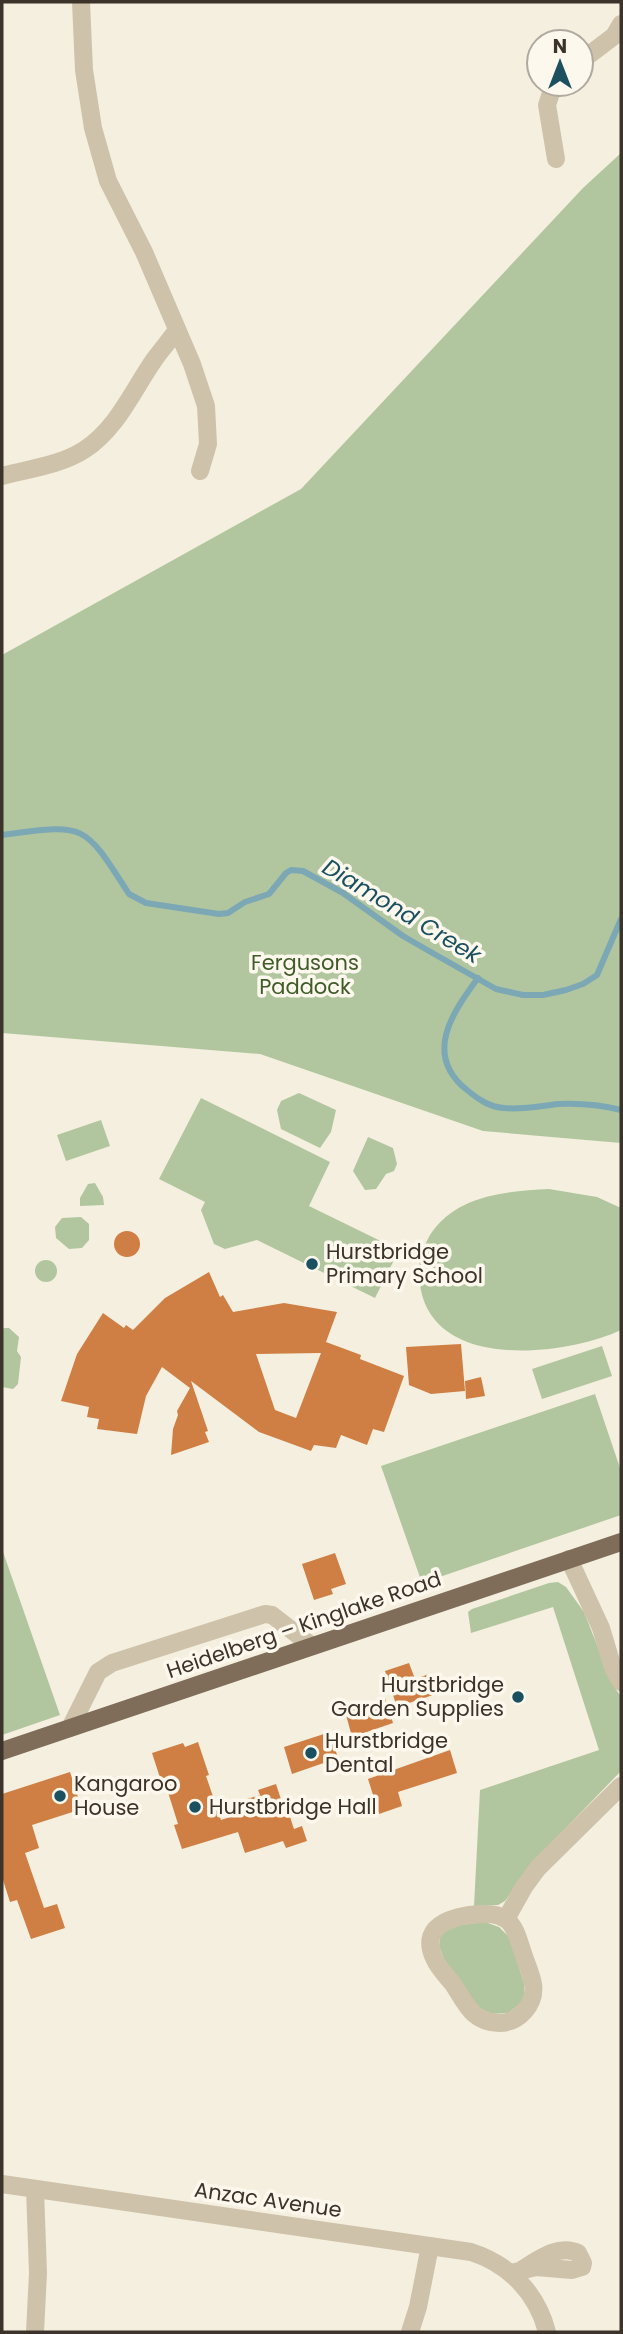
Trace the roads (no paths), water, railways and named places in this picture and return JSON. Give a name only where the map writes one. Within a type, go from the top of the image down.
[{"type":"main road","name":"Heidelberg – Kinglake Road","points":[[2,1751],[621,1542]]},
{"type":"street","points":[[81,2],[84,70],[93,128],[107,181],[144,252],[206,406],[208,444],[200,471]]},
{"type":"street","points":[[595,50],[614,36],[621,24]]},
{"type":"street","points":[[549,98],[547,104],[556,159]]},
{"type":"street","points":[[2,476],[55,462],[83,450],[100,437],[130,400],[177,330]]},
{"type":"street","points":[[569,1559],[601,1628],[613,1668],[621,1682]]},
{"type":"street","points":[[70,1728],[98,1672],[112,1662],[265,1614],[272,1615],[312,1646]]},
{"type":"street","points":[[506,1919],[538,1868],[621,1786]]},
{"type":"street","points":[[486,1914],[506,1919],[514,1928],[533,1990],[530,2003],[521,2014],[507,2022],[491,2022],[470,2011],[435,1961],[432,1938],[434,1931],[444,1921],[458,1916],[486,1914]]},
{"type":"street","name":"Anzac Avenue","points":[[2,2184],[430,2246],[482,2256],[517,2271],[541,2314],[547,2332]]},
{"type":"street","points":[[35,2189],[38,2273],[36,2332]]},
{"type":"street","points":[[410,2332],[418,2307],[430,2246]]},
{"type":"waterway","name":"Diamond Creek","points":[[2,835],[51,829],[80,833],[102,853],[129,894],[146,903],[219,914],[228,913],[245,902],[269,894],[291,870],[303,871],[343,893],[403,936],[496,989],[523,995],[543,995],[566,990],[597,975],[621,919]]},
{"type":"waterway","points":[[478,978],[451,1020],[444,1048],[446,1063],[454,1077],[467,1090],[484,1102],[499,1107],[574,1104],[621,1110]]},
{"type":"place","name":"Hurstbridge Primary School","points":[[312,1264]]},
{"type":"place","name":"Hurstbridge Garden Supplies","points":[[518,1697]]},
{"type":"place","name":"Hurstbridge Dental","points":[[311,1753]]},
{"type":"place","name":"Kangaroo House","points":[[60,1796]]},
{"type":"place","name":"Hurstbridge Hall","points":[[195,1807]]},
{"type":"park label","name":"Fergusons Paddock","points":[[305,975]]}]
